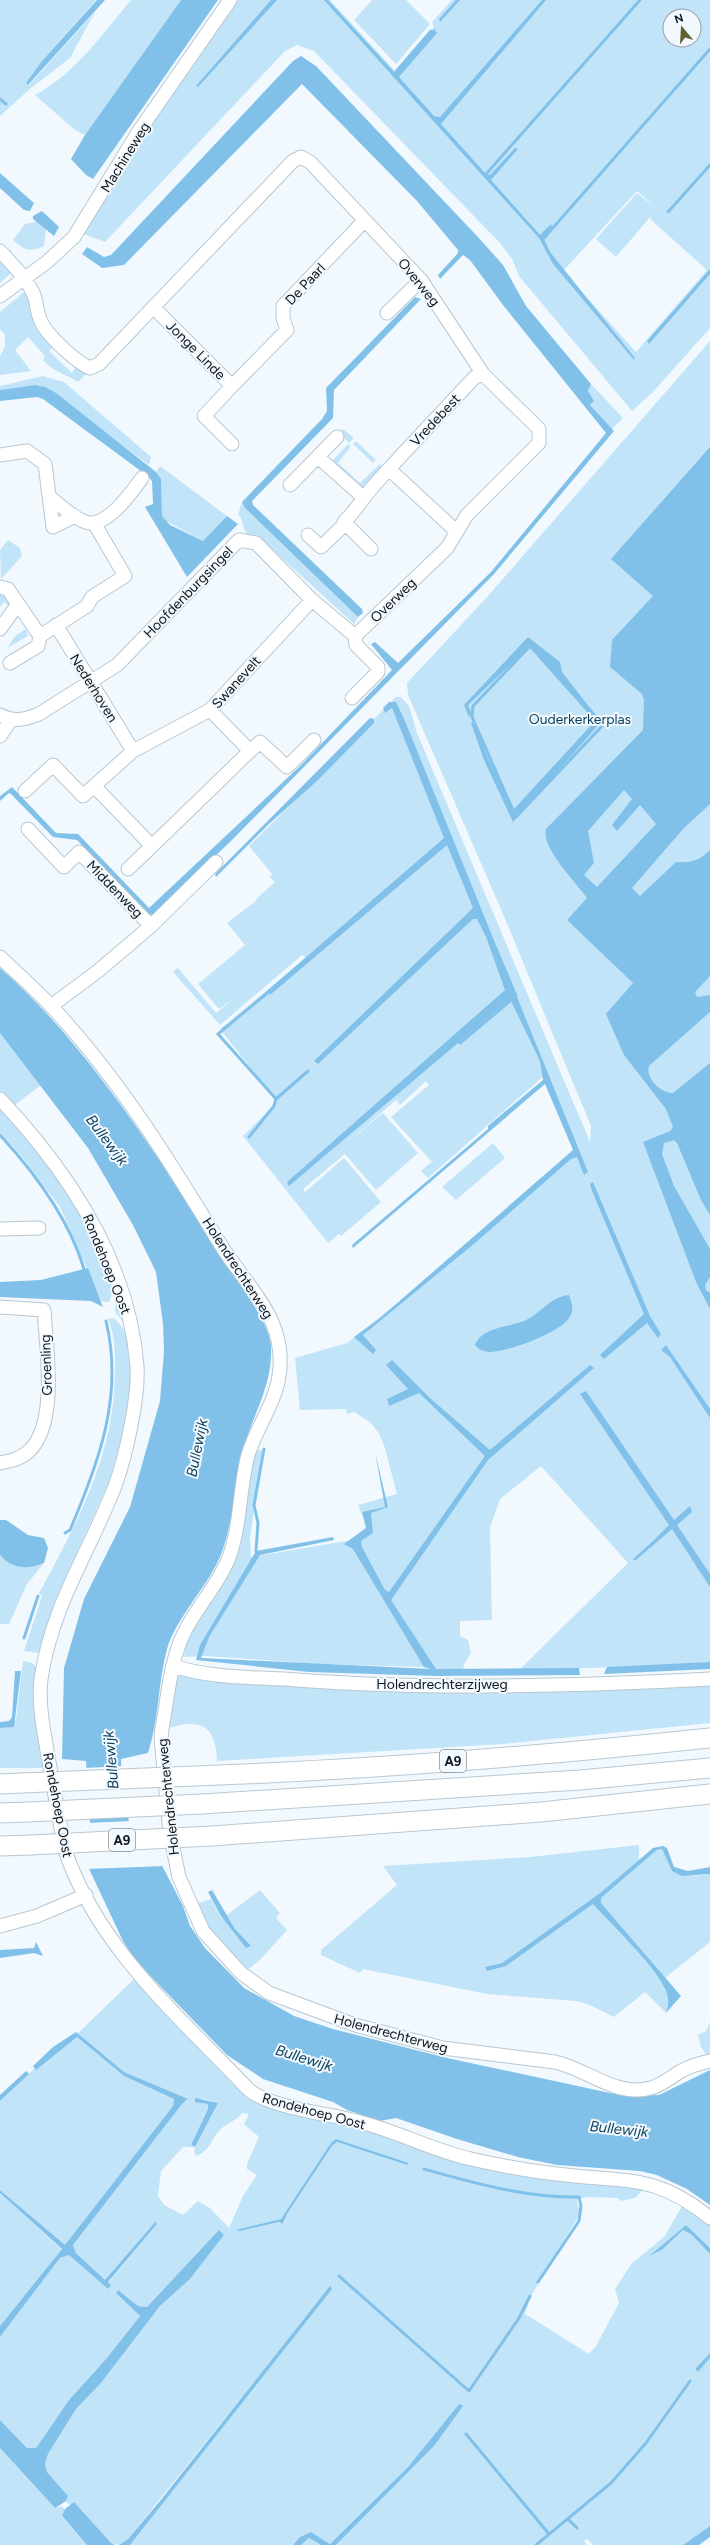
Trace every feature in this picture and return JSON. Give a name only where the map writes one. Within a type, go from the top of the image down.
[{"type":"highway","name":"A9","points":[[0,1784],[316,1771],[414,1764],[710,1738]]},
{"type":"highway","name":"A9","points":[[0,1814],[202,1804],[572,1780],[710,1768]]},
{"type":"highway","name":"A9","points":[[0,1846],[212,1836],[541,1812],[710,1794]]},
{"type":"street","name":"Machineweg","points":[[0,296],[47,262],[74,237],[139,132],[230,0]]},
{"type":"street","name":"Overweg","points":[[23,278],[34,295],[40,320],[45,329],[81,364],[90,368],[99,364],[154,308],[293,160],[301,157],[310,162],[421,280],[483,374],[539,429],[539,443],[467,515],[447,548],[355,636]]},
{"type":"street","name":"De Paarl","points":[[232,386],[287,330],[283,318],[283,306],[364,221]]},
{"type":"street","points":[[0,251],[23,278]]},
{"type":"street","points":[[387,313],[421,280]]},
{"type":"street","name":"Jonge Linde","points":[[154,308],[232,386],[204,416],[232,444]]},
{"type":"street","name":"Vredebest","points":[[308,535],[321,547],[346,523],[344,522],[360,505],[363,497],[475,377],[483,374]]},
{"type":"street","points":[[290,485],[338,437]]},
{"type":"street","points":[[0,455],[27,451],[45,464],[53,528],[75,516]]},
{"type":"street","points":[[318,457],[363,497]]},
{"type":"street","points":[[389,469],[456,531]]},
{"type":"street","points":[[50,497],[84,522],[94,523],[123,506],[142,478]]},
{"type":"street","points":[[10,663],[38,646],[40,636],[87,606],[92,597],[125,576],[94,523]]},
{"type":"street","points":[[346,523],[371,549]]},
{"type":"street","name":"Hoofdenburgsingel","points":[[5,717],[24,720],[39,714],[117,665],[239,540],[256,543],[312,600],[355,636],[356,644],[378,667],[378,672],[352,698]]},
{"type":"street","points":[[0,587],[8,589],[40,636]]},
{"type":"street","name":"Swanevelt","points":[[250,751],[210,710],[312,600]]},
{"type":"street","points":[[0,629],[18,604]]},
{"type":"street","name":"Nederhoven","points":[[56,625],[133,750]]},
{"type":"street","points":[[25,791],[53,765],[83,796],[133,750],[210,710]]},
{"type":"street","points":[[0,736],[5,717]]},
{"type":"street","points":[[128,869],[260,742],[287,767],[314,740]]},
{"type":"street","points":[[94,786],[152,846]]},
{"type":"street","name":"Middenweg","points":[[28,829],[64,867],[79,852],[151,926]]},
{"type":"street","name":"Middenweg","points":[[51,1006],[98,971],[151,926],[216,862]]},
{"type":"street","name":"Holendrechterweg","points":[[0,957],[51,1006],[94,1055],[139,1115],[185,1183],[220,1244],[262,1302],[276,1331],[280,1376],[274,1397],[248,1456],[237,1524],[228,1560],[184,1632],[174,1666],[161,1738],[172,1851],[186,1894],[204,1931],[228,1961],[249,1979],[269,1993],[306,2009],[355,2025],[443,2048],[571,2066],[618,2089],[639,2090],[653,2088],[682,2071],[710,2061]]},
{"type":"street","name":"Rondehoep Oost","points":[[0,1099],[36,1139],[65,1175],[90,1216],[118,1281],[134,1336],[136,1376],[131,1423],[120,1468],[115,1485],[60,1604],[48,1644],[41,1681],[42,1722],[60,1828],[72,1871],[125,1959],[249,2090],[259,2097],[358,2121],[469,2158],[538,2172],[635,2181],[655,2185],[678,2195],[710,2218]]},
{"type":"street","points":[[0,1229],[39,1228]]},
{"type":"street","name":"Groenling","points":[[0,1307],[44,1310],[49,1389],[47,1408],[40,1435],[29,1452],[17,1459],[0,1463]]},
{"type":"street","name":"Holendrechterzijweg","points":[[174,1666],[187,1670],[246,1677],[344,1684],[497,1685],[630,1683],[710,1679]]},
{"type":"street","points":[[0,1926],[37,1916],[86,1895]]},
{"type":"green space","points":[[0,0],[96,0],[42,61],[27,83],[29,85],[95,12],[70,58],[31,88],[0,116]]},
{"type":"green space","points":[[131,0],[181,0],[85,135],[75,130],[35,95],[50,86],[76,64],[88,52]]},
{"type":"green space","points":[[235,0],[330,0],[395,71],[434,27],[432,22],[452,0],[710,0],[710,328],[653,392],[632,411],[519,276],[512,259],[500,243],[314,51],[297,45],[285,51],[105,242],[81,233],[139,131]],"holes":[[[637,191],[657,209],[637,193],[596,239],[616,257],[652,215],[650,219],[707,270],[636,352],[563,271]]]},
{"type":"green space","points":[[372,0],[406,0],[430,24],[396,64],[354,20]]},
{"type":"green space","points":[[33,219],[46,229],[44,246],[30,250],[20,246],[13,240],[25,224],[36,222]]},
{"type":"green space","points":[[0,257],[13,271],[0,283]]},
{"type":"green space","points":[[29,288],[54,345],[49,351],[72,373],[76,367],[86,374],[78,382],[47,364],[43,360],[45,356],[28,337],[15,350],[31,371],[0,375],[0,356],[5,346],[5,335],[0,329],[0,312]]},
{"type":"green space","points":[[710,341],[710,1663],[518,1671],[628,1563],[541,1466],[500,1499],[490,1528],[492,1620],[460,1621],[460,1636],[468,1640],[471,1653],[464,1664],[463,1672],[424,1667],[320,1664],[206,1656],[184,1657],[186,1640],[226,1571],[252,1450],[263,1450],[250,1538],[251,1557],[352,1540],[366,1528],[366,1524],[358,1505],[397,1494],[384,1445],[378,1432],[370,1422],[354,1412],[347,1414],[346,1409],[300,1410],[295,1358],[347,1343],[396,1304],[576,1151],[545,1075],[428,1178],[421,1171],[434,1160],[431,1161],[391,1117],[429,1085],[426,1081],[400,1105],[396,1100],[349,1141],[383,1113],[418,1153],[376,1190],[345,1154],[303,1189],[305,1192],[344,1158],[381,1202],[341,1236],[339,1234],[328,1243],[243,1136],[277,1102],[220,1029],[306,958],[302,955],[220,1025],[173,972],[178,968],[216,1013],[238,995],[219,1009],[198,984],[245,945],[227,923],[257,900],[256,899],[275,882],[270,877],[272,874],[249,846],[374,723],[374,719],[396,697],[401,697],[409,706],[417,733],[590,1142],[591,1126],[503,914],[408,695],[407,683],[488,596]]},
{"type":"green space","points":[[43,376],[64,382],[151,457],[149,465],[45,387],[35,385],[0,390],[0,386]]},
{"type":"green space","points":[[591,384],[623,418],[608,433],[592,409],[588,397]]},
{"type":"green space","points":[[343,429],[354,438],[349,443],[339,433]]},
{"type":"green space","points":[[356,441],[376,460],[373,463],[353,444]]},
{"type":"green space","points":[[349,443],[350,448],[338,463],[360,483],[380,464],[384,468],[364,488],[361,488],[331,462]]},
{"type":"green space","points":[[160,466],[227,516],[203,541],[164,520],[162,516],[161,479],[156,472]]},
{"type":"green space","points":[[242,502],[245,508],[358,617],[354,624],[259,537],[246,534],[241,518],[238,515]]},
{"type":"green space","points":[[8,540],[20,548],[22,556],[1,579],[0,550]]},
{"type":"green space","points":[[0,591],[12,602],[9,606],[4,602],[0,607]]},
{"type":"green space","points":[[26,629],[28,636],[7,648],[16,635]]},
{"type":"green space","points":[[0,1033],[41,1085],[12,1107],[0,1093]]},
{"type":"green space","points":[[0,1107],[27,1136],[85,1216],[112,1280],[114,1288],[109,1302],[101,1301],[60,1207],[19,1153],[0,1133]]},
{"type":"green space","points":[[493,1143],[505,1158],[456,1200],[442,1187]]},
{"type":"green space","points":[[116,1295],[118,1295],[127,1326],[115,1312]]},
{"type":"green space","points":[[114,1318],[128,1334],[132,1354],[131,1390],[126,1422],[109,1482],[59,1592],[42,1650],[37,1653],[24,1651],[42,1596],[39,1593],[67,1540],[92,1486],[109,1430],[113,1400],[115,1350],[112,1331],[108,1319]]},
{"type":"green space","points":[[0,1555],[9,1562],[20,1566],[26,1567],[44,1563],[27,1584],[9,1624],[0,1624]]},
{"type":"green space","points":[[23,1661],[32,1663],[38,1668],[46,1768],[0,1768],[0,1728],[7,1728],[16,1720]]},
{"type":"green space","points":[[187,1675],[380,1688],[710,1682],[710,1723],[503,1744],[217,1761],[213,1739],[204,1727],[188,1724],[166,1729],[175,1677]]},
{"type":"green space","points":[[639,1845],[639,1860],[600,1893],[502,1963],[485,1967],[506,1966],[593,1904],[642,1957],[660,1979],[668,1998],[666,2013],[645,1992],[614,2017],[590,2005],[576,2001],[487,1994],[363,1969],[360,1973],[321,1955],[321,1950],[397,1885],[383,1866],[530,1857]]},
{"type":"green space","points":[[662,1849],[672,1871],[694,1876],[710,1874],[710,1942],[665,1978],[601,1903],[601,1898],[657,1850]]},
{"type":"green space","points":[[260,1890],[280,1913],[276,1918],[287,1930],[260,1960],[245,1972],[212,1939],[195,1904],[211,1899],[221,1917],[235,1929],[227,1915]]},
{"type":"green space","points":[[135,1978],[256,2103],[373,2131],[412,2145],[639,2185],[643,2190],[635,2198],[620,2201],[618,2198],[586,2197],[577,2200],[580,2214],[531,2296],[525,2314],[589,2354],[596,2346],[619,2303],[615,2289],[632,2263],[664,2237],[683,2204],[710,2225],[710,2248],[686,2225],[651,2254],[663,2249],[683,2230],[691,2233],[710,2254],[710,2353],[695,2369],[698,2372],[710,2358],[710,2526],[683,2545],[593,2545],[587,2539],[584,2541],[587,2545],[336,2545],[434,2446],[459,2404],[408,2467],[330,2544],[311,2532],[300,2537],[293,2545],[130,2545],[331,2289],[330,2287],[128,2539],[119,2545],[111,2543],[74,2503],[69,2505],[66,2501],[68,2496],[47,2472],[45,2464],[48,2454],[76,2409],[101,2383],[160,2306],[190,2279],[224,2235],[219,2231],[147,2307],[138,2306],[118,2290],[116,2293],[140,2316],[106,2359],[69,2400],[36,2448],[27,2448],[0,2420],[0,2337],[60,2258],[69,2255],[108,2289],[108,2283],[157,2224],[156,2221],[105,2281],[76,2253],[73,2245],[182,2104],[188,2100],[124,2072],[77,2034]],"holes":[[[201,2098],[218,2103],[195,2147],[191,2145],[208,2109],[208,2104]],[[242,2113],[249,2114],[244,2124],[259,2137],[247,2164],[247,2169],[257,2175],[243,2196],[229,2228],[210,2208],[198,2201],[183,2215],[164,2205],[158,2196],[161,2171],[183,2147],[195,2147],[194,2153],[197,2156],[206,2150],[218,2131]],[[336,2139],[409,2163],[407,2165],[337,2142],[332,2146],[287,2214],[284,2224],[279,2222],[240,2231],[236,2230],[281,2219]]]},
{"type":"green space","points":[[710,2022],[710,2055],[706,2054],[701,2047],[698,2035],[706,2031]]},
{"type":"green space","points":[[77,2037],[124,2076],[174,2099],[173,2106],[65,2246],[0,2190],[0,2101],[35,2068],[36,2069]]},
{"type":"green space","points":[[0,2193],[62,2250],[0,2326]]},
{"type":"green space","points":[[0,2448],[55,2508],[61,2506],[65,2509],[62,2517],[87,2545],[0,2545]]},
{"type":"green space","points":[[309,2538],[321,2545],[301,2545]]},
{"type":"water","points":[[97,0],[105,0],[28,85],[26,83],[42,61]]},
{"type":"water","points":[[181,0],[218,0],[93,179],[86,175],[71,159],[85,135]]},
{"type":"water","points":[[271,0],[277,0],[198,87],[196,86]]},
{"type":"water","points":[[324,0],[328,0],[395,73],[434,29],[437,33],[399,77],[434,116],[440,117],[542,0],[546,0],[441,124],[486,174],[490,175],[515,148],[518,149],[491,180],[540,235],[551,224],[552,227],[543,237],[550,252],[635,358],[634,360],[553,264],[539,238]]},
{"type":"water","points":[[456,0],[460,0],[440,22],[439,19]]},
{"type":"water","points":[[301,56],[316,66],[503,265],[526,306],[591,384],[588,391],[594,401],[590,405],[614,431],[494,574],[230,842],[153,915],[148,914],[77,840],[53,837],[11,794],[9,793],[0,801],[0,796],[12,787],[56,833],[78,834],[149,908],[299,767],[392,670],[371,644],[375,642],[398,663],[491,572],[606,433],[503,305],[470,260],[463,255],[440,279],[438,275],[458,253],[458,250],[417,201],[302,84],[124,265],[102,268],[82,254],[87,247],[104,257],[111,255],[293,61]]},
{"type":"water","points":[[0,173],[34,203],[30,211],[24,210],[0,188]]},
{"type":"water","points":[[42,211],[59,227],[54,236],[33,219],[33,216]]},
{"type":"water","points":[[710,269],[710,274],[649,344],[647,341]]},
{"type":"water","points":[[415,297],[421,299],[334,390],[333,418],[252,501],[253,505],[362,609],[363,613],[358,617],[245,508],[242,502],[322,419],[327,411],[326,388]]},
{"type":"water","points":[[35,385],[45,387],[56,393],[156,472],[161,479],[162,516],[170,525],[203,541],[227,516],[238,524],[187,577],[145,507],[153,504],[152,481],[149,477],[43,399],[37,397],[0,401],[0,390]]},
{"type":"water","name":"Ouderkerkerplas","points":[[710,447],[710,804],[683,829],[632,888],[640,896],[676,862],[694,860],[702,857],[710,850],[710,976],[695,992],[697,997],[710,995],[710,1012],[649,1066],[648,1071],[652,1080],[659,1088],[673,1093],[710,1063],[710,1215],[701,1200],[677,1143],[674,1140],[664,1143],[662,1154],[674,1186],[710,1249],[710,1277],[705,1285],[706,1290],[710,1293],[710,1309],[696,1282],[643,1142],[670,1131],[673,1127],[666,1109],[624,1055],[606,1014],[633,983],[567,920],[587,898],[560,865],[549,846],[546,837],[546,829],[643,730],[644,700],[642,694],[610,667],[612,640],[653,596],[611,559]],"holes":[[[624,790],[632,799],[612,825],[617,831],[640,805],[656,824],[597,887],[584,875],[594,863],[588,831]]]},
{"type":"water","points":[[528,637],[560,662],[562,672],[601,722],[513,822],[484,760],[471,723],[474,722],[488,758],[514,809],[595,721],[529,647],[468,705],[472,715],[469,717],[464,705]]},
{"type":"water","points":[[389,702],[396,702],[405,721],[588,1172],[584,1175],[577,1157],[571,1159],[475,1243],[363,1335],[376,1350],[373,1354],[354,1337],[379,1319],[573,1150],[545,1084],[353,1248],[352,1245],[543,1080],[540,1061],[510,999],[289,1186],[287,1182],[505,990],[486,937],[477,919],[473,919],[318,1064],[314,1061],[473,908],[447,845],[270,995],[268,990],[444,838],[392,708],[385,713],[383,708]]},
{"type":"water","points":[[370,718],[374,719],[374,723],[317,781],[270,823],[216,877],[215,874]]},
{"type":"water","name":"Bullewijk","points":[[0,968],[37,1003],[72,1043],[138,1128],[255,1307],[265,1325],[271,1346],[271,1361],[265,1389],[246,1442],[239,1469],[231,1520],[220,1557],[208,1580],[184,1614],[171,1637],[164,1662],[152,1740],[148,1753],[121,1759],[122,1784],[128,1785],[129,1852],[155,1852],[183,1906],[190,1926],[205,1948],[244,1988],[294,2016],[333,2029],[447,2058],[624,2096],[659,2095],[710,2070],[710,2205],[687,2189],[657,2175],[640,2171],[557,2165],[518,2157],[457,2139],[396,2118],[380,2121],[347,2110],[333,2102],[263,2079],[227,2055],[136,1961],[123,1941],[83,1856],[92,1854],[86,1761],[62,1759],[64,1668],[84,1599],[130,1507],[160,1401],[164,1351],[163,1324],[156,1272],[133,1225],[88,1148],[0,1033]]},
{"type":"water","points":[[593,1182],[650,1316],[661,1334],[658,1338],[647,1323],[604,1359],[600,1355],[644,1314],[592,1191],[590,1184]]},
{"type":"water","points":[[88,1268],[103,1307],[91,1301],[0,1297],[0,1282],[41,1280]]},
{"type":"water","points":[[569,1295],[572,1306],[571,1315],[564,1324],[555,1330],[521,1345],[499,1351],[484,1351],[475,1345],[478,1339],[483,1335],[496,1329],[524,1321],[550,1302],[562,1296]]},
{"type":"water","points":[[666,1345],[710,1409],[710,1418],[670,1357],[661,1350]]},
{"type":"water","points":[[392,1360],[431,1399],[490,1450],[590,1365],[594,1368],[488,1460],[391,1600],[436,1669],[579,1668],[580,1675],[436,1676],[309,1672],[196,1660],[200,1645],[256,1551],[333,1537],[334,1540],[260,1555],[209,1637],[201,1658],[431,1669],[424,1667],[353,1549],[344,1544],[366,1528],[362,1512],[385,1507],[375,1452],[388,1507],[371,1513],[373,1533],[361,1541],[362,1547],[385,1590],[389,1592],[485,1456],[419,1393],[389,1406],[387,1399],[408,1389],[386,1365]]},
{"type":"water","points":[[586,1391],[674,1520],[690,1506],[692,1512],[677,1525],[710,1574],[710,1587],[672,1529],[650,1548],[648,1546],[669,1525],[580,1394]]},
{"type":"water","points":[[0,1520],[6,1520],[28,1535],[44,1538],[48,1548],[44,1563],[32,1567],[20,1567],[15,1566],[5,1560],[0,1555]]},
{"type":"water","points":[[710,1662],[710,1669],[604,1674],[607,1667]]},
{"type":"water","points":[[15,1671],[21,1671],[14,1727],[0,1728],[0,1722],[9,1721],[12,1717]]},
{"type":"water","points":[[663,1846],[667,1848],[674,1867],[688,1871],[710,1867],[710,1874],[682,1876],[672,1871],[662,1849],[657,1850],[601,1898],[601,1903],[681,1996],[666,2013],[668,1998],[660,1980],[643,1957],[593,1904],[506,1966],[487,1971],[485,1967],[502,1963],[600,1893],[653,1848]]},
{"type":"water","points":[[212,1890],[235,1929],[251,1946],[246,1948],[221,1916],[208,1892]]},
{"type":"water","points":[[36,1942],[43,1956],[34,1953],[0,1958],[0,1950],[34,1948]]},
{"type":"water","points":[[76,2032],[124,2072],[188,2099],[182,2104],[73,2245],[76,2253],[105,2280],[156,2221],[157,2224],[108,2282],[111,2285],[108,2289],[69,2255],[60,2258],[0,2337],[0,2326],[62,2249],[0,2193],[0,2190],[65,2245],[173,2106],[174,2099],[124,2076],[77,2037],[36,2070],[33,2066],[53,2047]]},
{"type":"water","points":[[26,2071],[29,2074],[0,2101],[0,2095]]},
{"type":"water","points":[[195,2098],[218,2103],[195,2147],[191,2145],[208,2109],[208,2104],[195,2102]]},
{"type":"water","points":[[336,2139],[409,2163],[407,2165],[337,2142],[332,2146],[287,2214],[283,2224],[279,2222],[240,2231],[235,2230],[281,2219],[331,2143]]},
{"type":"water","points":[[686,2225],[710,2248],[710,2254],[691,2234],[683,2230],[663,2249],[649,2256]]},
{"type":"water","points":[[219,2230],[224,2235],[190,2279],[160,2306],[101,2383],[76,2409],[48,2454],[45,2464],[47,2472],[68,2496],[66,2501],[55,2508],[0,2448],[0,2420],[27,2448],[36,2448],[69,2400],[106,2359],[140,2316],[116,2293],[118,2290],[138,2306],[147,2307]]},
{"type":"water","points":[[330,2286],[332,2289],[130,2545],[119,2545],[128,2539],[160,2501]]},
{"type":"water","points":[[710,2353],[710,2358],[698,2372],[695,2369]]},
{"type":"water","points":[[459,2404],[463,2406],[434,2446],[336,2545],[321,2545],[309,2538],[301,2545],[293,2545],[300,2537],[311,2532],[330,2544],[408,2467]]},
{"type":"water","points":[[74,2502],[111,2543],[115,2545],[87,2545],[62,2516],[65,2509]]},
{"type":"water","points":[[710,2526],[710,2537],[699,2545],[683,2545]]},
{"type":"pier","points":[[124,1766],[124,1782],[130,1785],[131,1816],[87,1817],[85,1768]]},
{"type":"pier","points":[[131,1821],[131,1850],[156,1850],[165,1866],[86,1869],[81,1856],[90,1853],[88,1823]]},
{"type":"waterway","points":[[487,173],[640,0]]},
{"type":"waterway","points":[[394,74],[431,31]]},
{"type":"waterway","points":[[544,238],[710,49]]},
{"type":"waterway","points":[[0,99],[6,104]]},
{"type":"waterway","points":[[668,212],[710,165]]},
{"type":"waterway","points":[[532,644],[603,725],[516,817],[472,717],[473,706],[532,644]]},
{"type":"waterway","points":[[460,1043],[516,996],[496,949]]},
{"type":"waterway","points":[[272,989],[218,1034],[276,1099]]},
{"type":"waterway","points":[[249,1137],[274,1106],[276,1099],[308,1071]]},
{"type":"waterway","points":[[0,1135],[26,1165],[50,1198],[78,1250],[84,1269]]},
{"type":"waterway","points":[[65,1533],[70,1530],[81,1505],[99,1454],[106,1428],[112,1375],[111,1348],[106,1321]]},
{"type":"waterway","points":[[256,1551],[258,1523],[254,1505],[264,1449]]},
{"type":"waterway","points":[[635,1559],[652,1544]]},
{"type":"waterway","points":[[24,1638],[38,1596]]},
{"type":"waterway","points":[[424,2169],[500,2189],[539,2195],[579,2197],[581,2206],[579,2221],[538,2282]]},
{"type":"waterway","points":[[339,2276],[469,2391],[519,2318],[530,2296]]},
{"type":"waterway","points":[[536,2545],[611,2483],[646,2443],[690,2381]]},
{"type":"waterway","points":[[466,2434],[549,2534]]},
{"type":"waterway","points":[[569,2520],[577,2528]]}]
